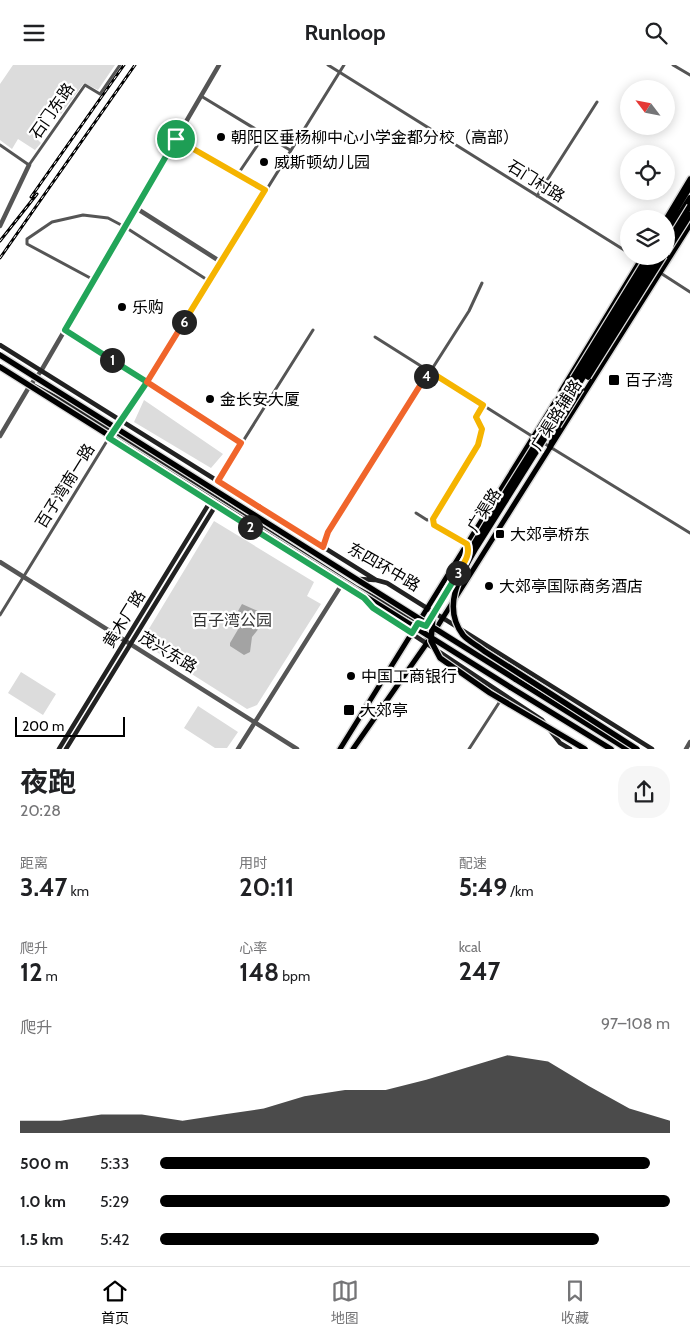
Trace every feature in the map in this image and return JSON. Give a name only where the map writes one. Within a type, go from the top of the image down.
[{"type":"highway","points":[[675,211],[690,187]]},
{"type":"highway","points":[[675,222],[690,198]]},
{"type":"highway","points":[[675,230],[690,207]]},
{"type":"highway","points":[[675,239],[690,215]]},
{"type":"highway","points":[[552,407],[573,378],[642,265]]},
{"type":"highway","name":"广渠路","points":[[585,749],[490,693],[440,658],[432,641],[433,617],[444,592],[647,265]]},
{"type":"highway","name":"广渠路","points":[[637,749],[484,651],[463,635],[456,620],[454,608],[458,579],[467,563],[653,265]]},
{"type":"highway","points":[[550,447],[558,426],[659,265]]},
{"type":"highway","name":"东四环中路","points":[[0,355],[627,749]]},
{"type":"highway","name":"东四环中路","points":[[0,367],[611,749]]},
{"type":"main road","points":[[671,210],[690,179]]},
{"type":"main road","name":"广渠路辅路","points":[[442,617],[690,225]]},
{"type":"main road","name":"广渠路","points":[[340,749],[534,437],[637,265]]},
{"type":"main road","name":"东四环中路","points":[[0,345],[39,374],[117,426],[422,617],[426,624],[435,630]]},
{"type":"main road","name":"东四环中路","points":[[0,355],[39,374],[120,421],[376,580],[387,583],[652,749]]},
{"type":"main road","name":"东四环中路","points":[[0,367],[30,386],[72,406],[355,587],[387,603],[418,623],[426,624]]},
{"type":"main road","name":"黄木厂路","points":[[59,749],[127,642],[210,502]]},
{"type":"main road","points":[[66,749],[127,642],[216,505]]},
{"type":"main road","points":[[427,643],[426,624],[467,557],[469,550],[467,544]]},
{"type":"main road","points":[[448,589],[452,577],[452,569]]},
{"type":"main road","points":[[360,579],[376,580]]},
{"type":"main road","points":[[355,587],[364,598]]},
{"type":"main road","name":"东四环中路","points":[[364,598],[373,608],[542,720],[560,743],[570,749]]},
{"type":"main road","points":[[387,603],[390,598]]},
{"type":"main road","points":[[353,749],[427,643],[442,617]]},
{"type":"street","name":"石门东路","points":[[29,165],[85,85],[100,94],[120,65]]},
{"type":"street","points":[[0,436],[65,330],[219,65]]},
{"type":"street","name":"石门村路","points":[[328,65],[620,247]]},
{"type":"street","name":"百子湾南一路","points":[[0,615],[112,432],[147,382],[344,65]]},
{"type":"street","points":[[674,65],[690,75]]},
{"type":"street","points":[[201,96],[290,150]]},
{"type":"street","points":[[537,196],[597,102]]},
{"type":"street","points":[[238,174],[264,134]]},
{"type":"street","points":[[176,139],[265,190]]},
{"type":"street","points":[[0,145],[29,165],[0,226]]},
{"type":"street","points":[[136,208],[221,262]]},
{"type":"street","points":[[94,280],[27,244],[27,239],[52,222],[83,215],[108,218],[209,281]]},
{"type":"street","points":[[675,242],[680,241]]},
{"type":"street","points":[[650,265],[690,292]]},
{"type":"street","points":[[323,547],[328,532],[469,311],[482,283]]},
{"type":"street","points":[[620,293],[628,293],[636,297],[639,306]]},
{"type":"street","points":[[65,330],[241,443]]},
{"type":"street","points":[[218,481],[314,330]]},
{"type":"street","points":[[374,337],[690,533]]},
{"type":"street","name":"东四环中路","points":[[30,386],[109,438],[364,598]]},
{"type":"street","points":[[467,544],[434,525],[433,519],[478,445],[482,429],[476,417],[483,405]]},
{"type":"street","points":[[416,513],[427,520],[433,519]]},
{"type":"street","name":"茂兴东路","points":[[0,562],[255,721],[296,749]]},
{"type":"street","points":[[238,749],[342,584]]},
{"type":"street","points":[[469,749],[504,695]]},
{"type":"street","points":[[686,749],[690,742]]},
{"type":"green space","points":[[13,65],[115,65],[98,90],[84,83],[61,114],[47,104],[34,125],[42,130],[37,139],[41,143],[35,150],[18,139],[12,149],[0,140],[0,84]]},
{"type":"green space","points":[[144,400],[223,454],[211,468],[134,422]]},
{"type":"green space","name":"百子湾公园","points":[[214,521],[314,582],[307,596],[321,604],[257,705],[247,709],[141,642]]},
{"type":"green space","points":[[21,672],[56,694],[43,715],[8,693]]},
{"type":"green space","points":[[198,706],[238,732],[227,748],[215,748],[184,728]]},
{"type":"shaded area","points":[[242,604],[260,612],[264,622],[252,637],[250,652],[244,655],[230,646],[243,621],[243,615],[238,611]]},
{"type":"railway","points":[[31,197],[124,65]]},
{"type":"railway","points":[[0,258],[135,65]]},
{"type":"railway","points":[[0,241],[37,194]]},
{"type":"place","name":"朝阳区垂杨柳中心小学金都分校（高部）","points":[[221,137]]},
{"type":"place","name":"威斯顿幼儿园","points":[[264,162]]},
{"type":"place","name":"乐购","points":[[122,307]]},
{"type":"place","name":"百子湾","points":[[614,380]]},
{"type":"place","name":"金长安大厦","points":[[210,399]]},
{"type":"place","name":"大郊亭桥东","points":[[500,534]]},
{"type":"place","name":"大郊亭国际商务酒店","points":[[489,586]]},
{"type":"place","name":"中国工商银行","points":[[351,676]]},
{"type":"place","name":"大郊亭","points":[[349,710]]},
{"type":"route","points":[[176,139],[65,330],[147,382],[109,438],[364,598],[373,608],[412,633],[418,623],[426,626],[467,557],[469,550],[467,544],[458,541],[434,525],[433,519],[478,445],[482,429],[476,417],[483,405],[429,371],[328,532],[323,547],[218,481],[241,443],[147,382],[265,190],[176,139]]}]
